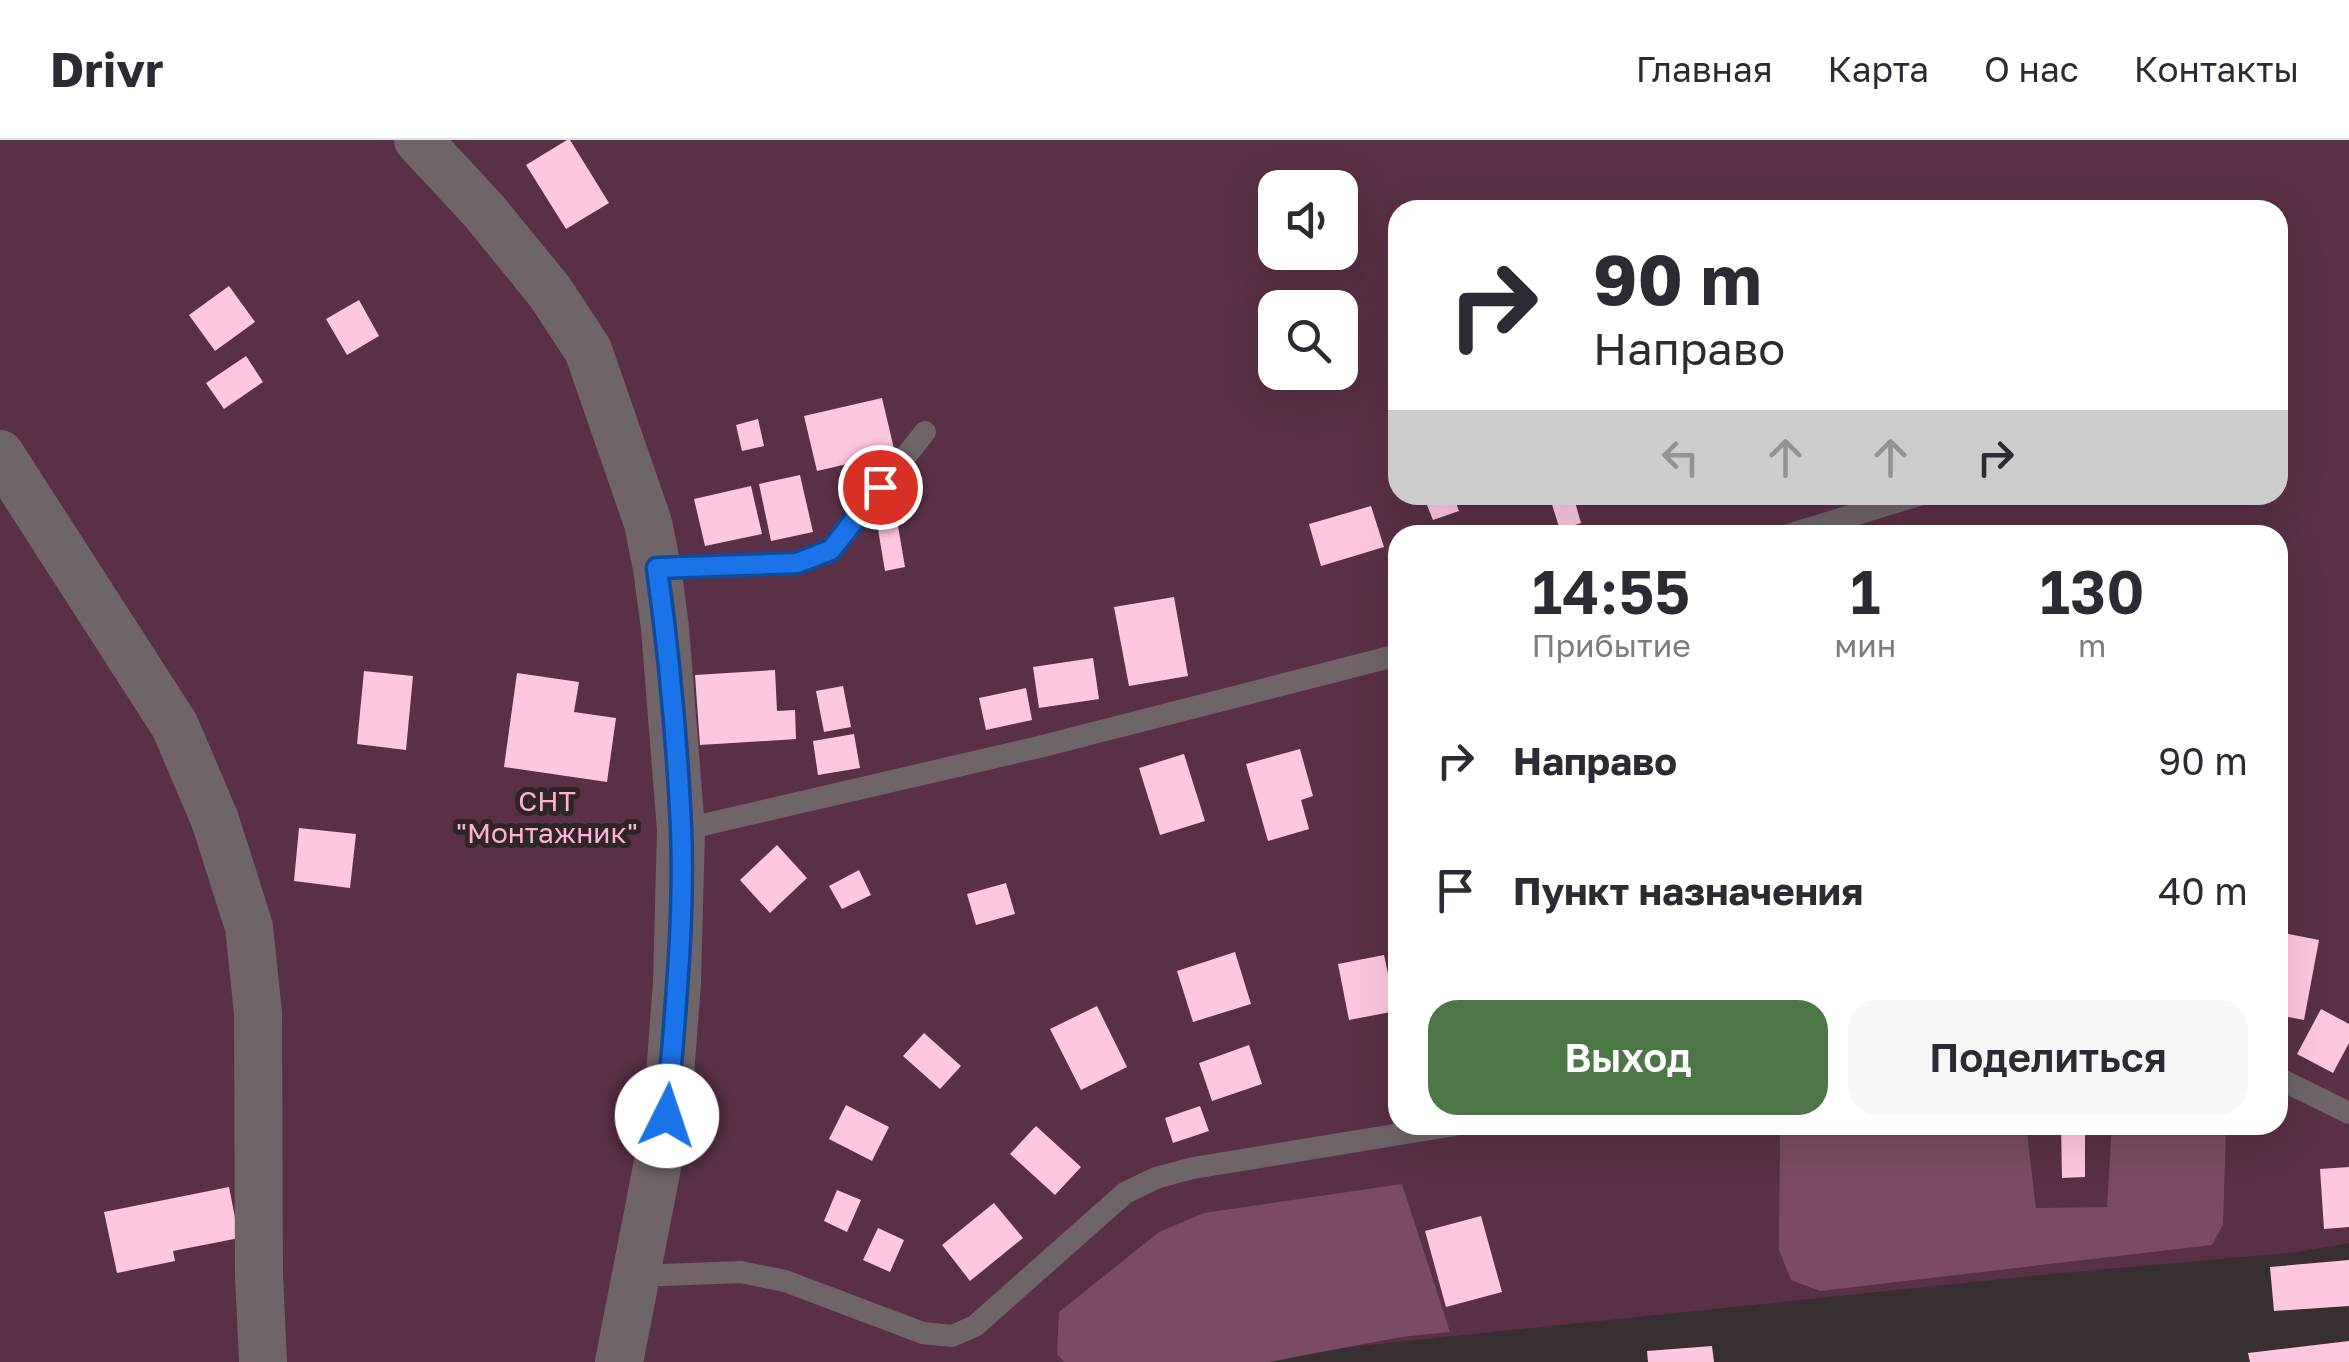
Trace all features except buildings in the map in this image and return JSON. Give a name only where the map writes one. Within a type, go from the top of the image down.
[{"type":"street","points":[[418,140],[484,211],[550,292],[588,350],[642,506],[657,568],[666,628],[681,830],[677,982],[667,1116],[619,1362]]},
{"type":"street","points":[[0,454],[176,726],[215,820],[249,926],[258,1013],[258,1275],[263,1362]]},
{"type":"lane","points":[[657,568],[797,563],[831,550],[925,432]]},
{"type":"lane","points":[[1821,525],[1886,505]]},
{"type":"lane","points":[[681,830],[1040,748],[1388,658]]},
{"type":"lane","points":[[2288,1083],[2349,1113]]},
{"type":"lane","points":[[637,1276],[740,1272],[785,1281],[923,1334],[952,1336],[975,1326],[1126,1193],[1156,1178],[1194,1168],[1394,1135]]},
{"type":"green space","name":"СНТ \"Монтажник\"","points":[[0,140],[2349,140],[2349,1243],[2298,1252],[1204,1362],[0,1362]]},
{"type":"shaded area","points":[[1780,1135],[2027,1135],[2036,1208],[2107,1207],[2111,1135],[2226,1135],[2223,1225],[2212,1245],[1820,1291],[1791,1280],[1779,1250]]},
{"type":"shaded area","points":[[1402,1184],[1450,1332],[1401,1337],[1269,1362],[1064,1362],[1057,1354],[1059,1312],[1159,1232],[1204,1213]]},
{"type":"route","points":[[667,1116],[677,982],[681,830],[666,628],[657,568],[797,563],[831,550],[880,487]]}]
